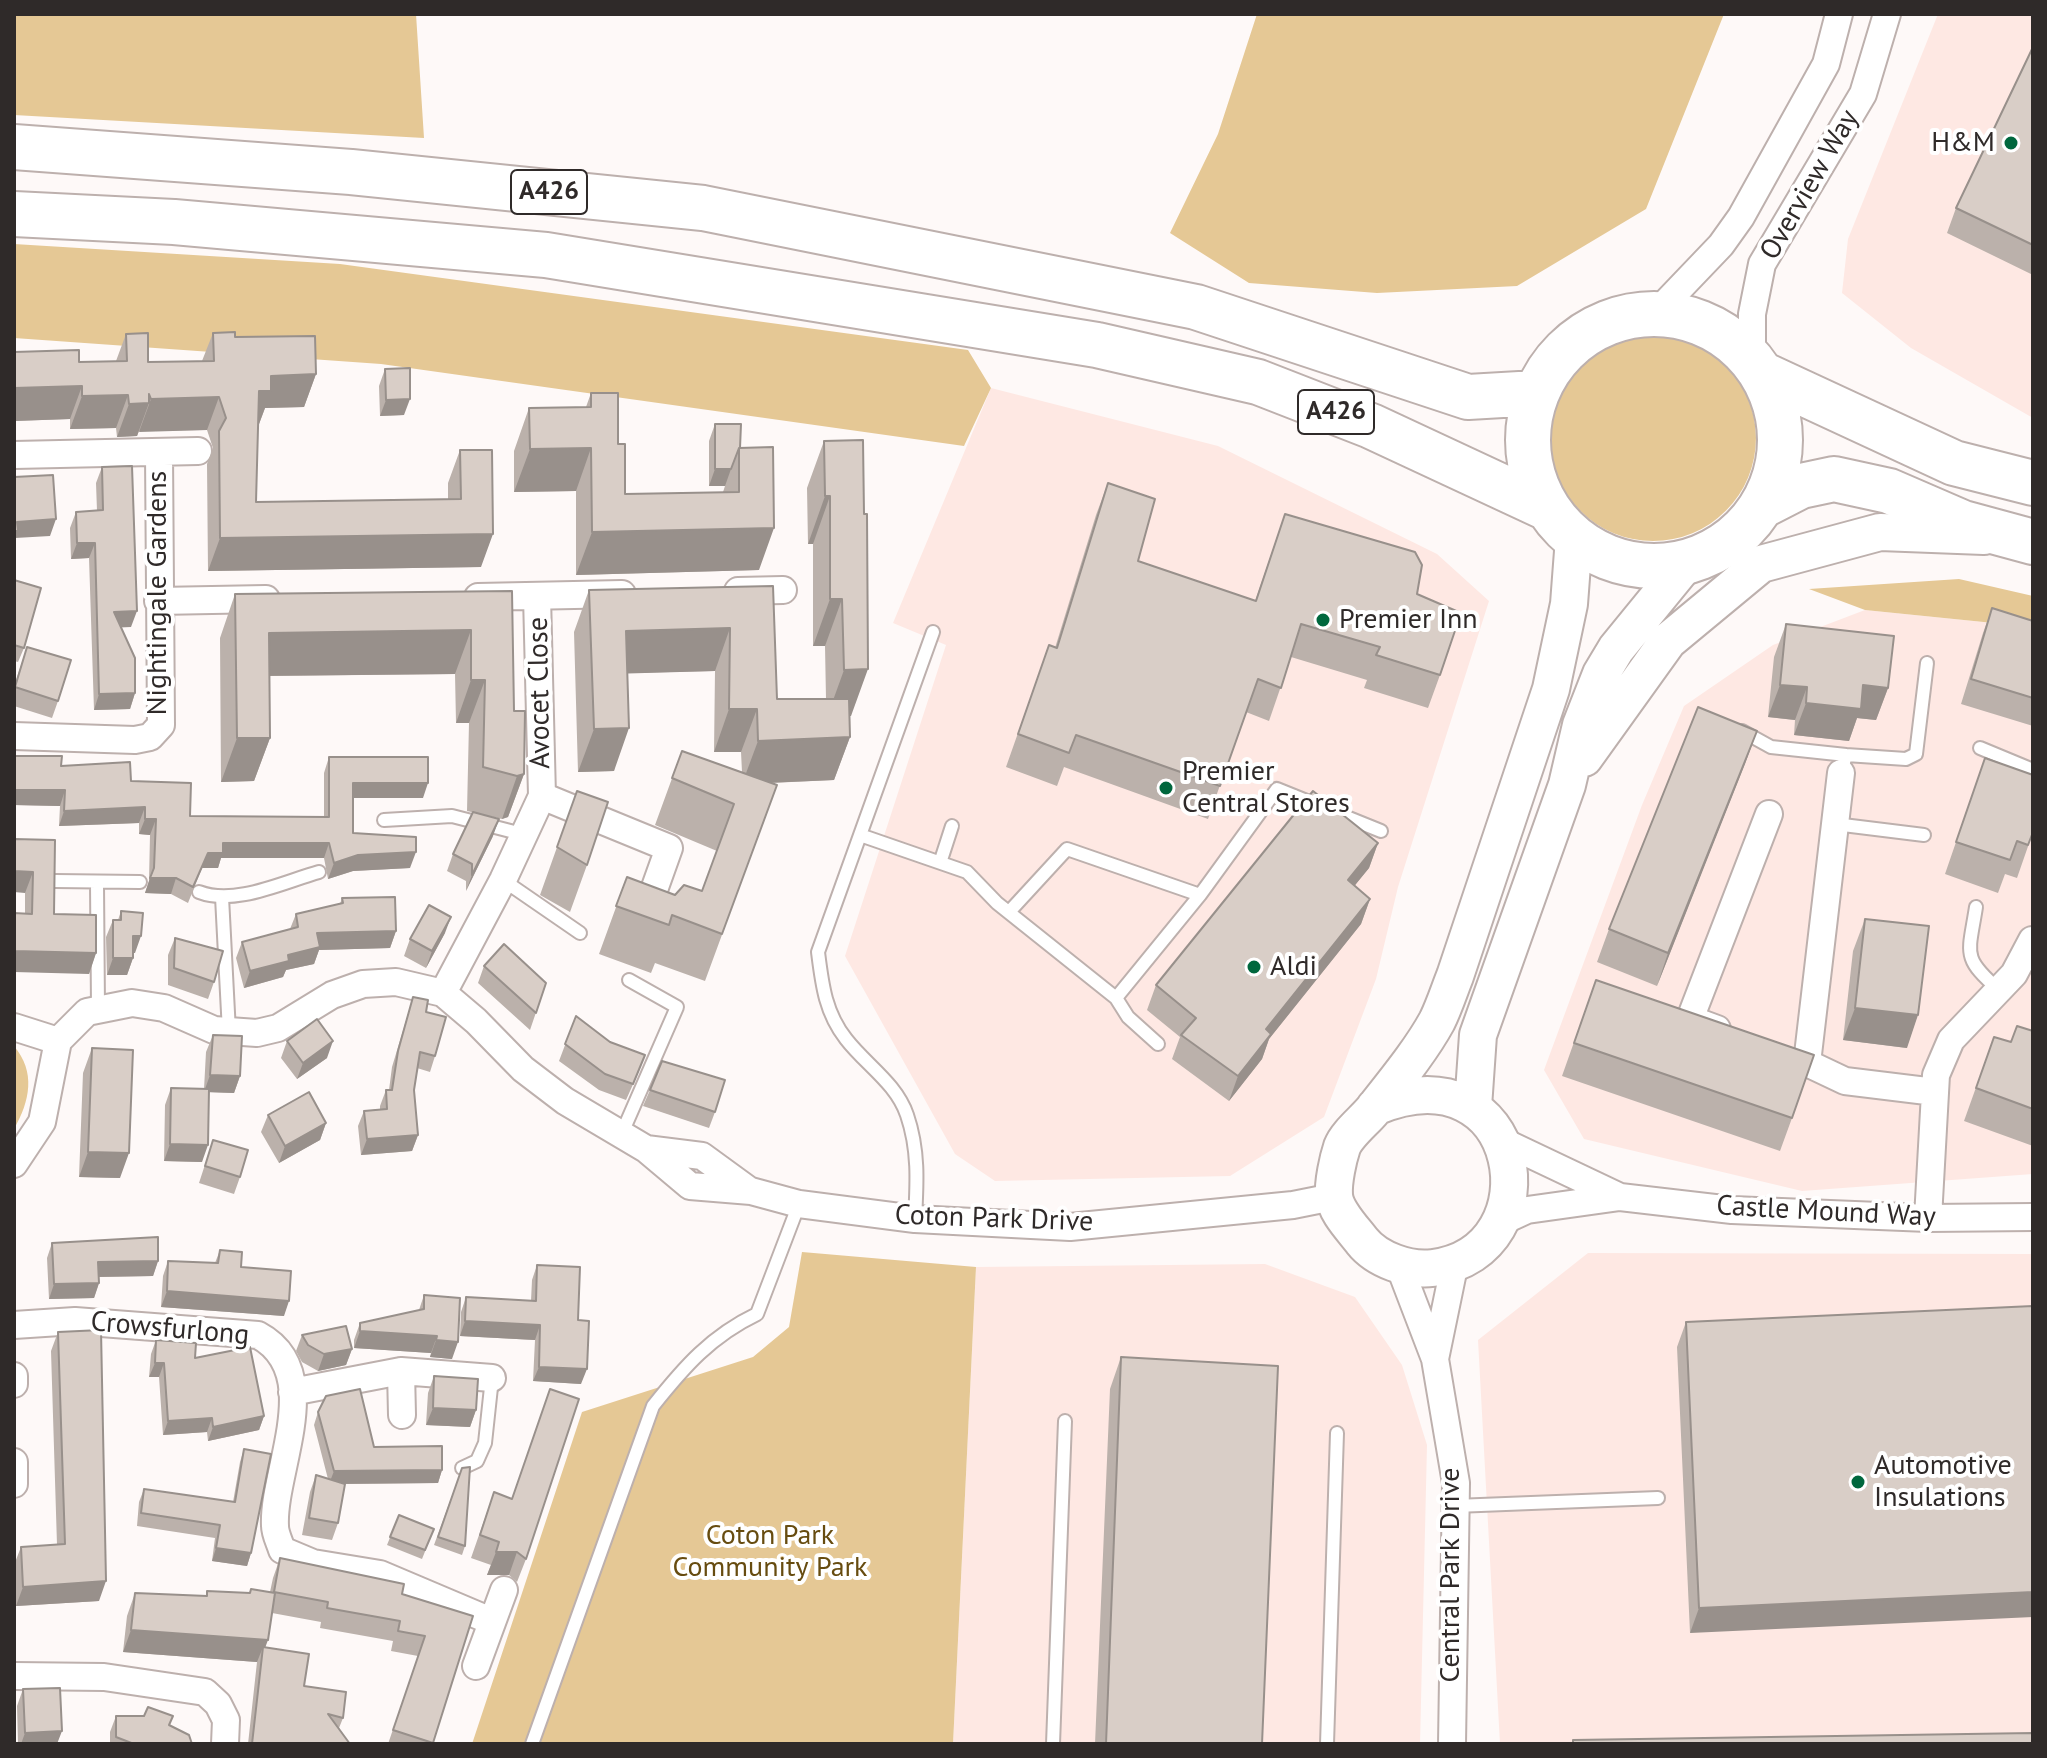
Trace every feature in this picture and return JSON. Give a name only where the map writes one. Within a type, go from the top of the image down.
[{"type":"highway","name":"A426","points":[[14,147],[351,172],[703,208],[1196,307],[1421,384],[1468,397],[1537,393]]},
{"type":"highway","name":"A426","points":[[14,214],[174,222],[546,255],[1113,348],[1258,382],[1371,426],[1560,523]]},
{"type":"highway","points":[[1757,367],[1775,406],[1780,440],[1776,474],[1762,506],[1742,531],[1717,550],[1687,562],[1647,566],[1608,558],[1560,523],[1532,471],[1528,432],[1537,393],[1556,360],[1584,335],[1618,319],[1656,313],[1692,319],[1724,335],[1757,367],[1954,463],[2033,483]]},
{"type":"highway","points":[[1762,506],[1801,486],[1834,479],[1889,491],[2019,539]]},
{"type":"street","name":"Overview Way","points":[[1656,313],[1721,245],[1741,217],[1826,64],[1839,14]]},
{"type":"street","name":"Overview Way","points":[[1757,367],[1752,314],[1762,264],[1863,94],[1887,14]]},
{"type":"street","name":"Nightingale Gardens","points":[[14,455],[198,451]]},
{"type":"street","name":"Nightingale Gardens","points":[[14,736],[135,740],[150,737],[161,725],[159,453]]},
{"type":"street","points":[[1375,1107],[1405,1094],[1451,1097],[1473,1107],[1489,1122],[1502,1141],[1511,1174],[1501,1222],[1477,1250],[1455,1262],[1431,1268],[1399,1265],[1368,1249],[1343,1217],[1333,1197],[1343,1145],[1375,1107],[1436,1022],[1455,976],[1551,689],[1569,604],[1560,523]]},
{"type":"street","points":[[1567,785],[1604,727],[1668,641],[1761,564],[1880,532],[2019,539]]},
{"type":"street","points":[[1473,1107],[1478,1035],[1567,785],[1581,725],[1601,674],[1616,649],[1687,562]]},
{"type":"street","points":[[710,592],[783,590]]},
{"type":"street","name":"Avocet Close","points":[[443,993],[526,835],[542,796],[537,596],[653,593]]},
{"type":"street","points":[[458,597],[537,596]]},
{"type":"street","points":[[158,601],[284,599]]},
{"type":"street","points":[[1807,1063],[1844,764]]},
{"type":"street","name":"Avocet Close","points":[[542,796],[669,848],[649,904]]},
{"type":"street","points":[[1748,1041],[1690,1019],[1769,814]]},
{"type":"street","points":[[1928,1218],[1936,1075],[1951,1040],[2015,981],[2033,939]]},
{"type":"street","name":"Coton Park Drive","points":[[98,1008],[132,1003],[164,1008],[214,1030],[257,1033],[278,1028],[332,995],[363,984],[396,982],[443,993],[533,1077],[565,1101],[646,1149],[702,1156],[751,1191],[799,1204],[915,1219],[1070,1227],[1293,1205],[1333,1197]]},
{"type":"street","points":[[14,1164],[42,1122],[58,1041],[87,1012],[98,1008]]},
{"type":"street","points":[[14,1027],[58,1041]]},
{"type":"street","points":[[1777,1052],[1845,1081],[1935,1092]]},
{"type":"street","name":"Castle Mound Way","points":[[1502,1141],[1620,1197]]},
{"type":"street","name":"Castle Mound Way","points":[[1501,1222],[1527,1210],[1620,1197],[1732,1210],[1928,1218],[2033,1217]]},
{"type":"street","name":"Central Park Drive","points":[[1435,1359],[1455,1262]]},
{"type":"street","name":"Central Park Drive","points":[[1399,1265],[1435,1359],[1456,1483],[1452,1744]]},
{"type":"street","name":"Crowsfurlong","points":[[14,1325],[75,1321],[258,1335],[277,1349],[292,1392],[294,1412],[275,1527],[282,1550],[313,1563],[390,1577],[491,1621]]},
{"type":"street","points":[[292,1392],[401,1371],[492,1378]]},
{"type":"street","points":[[401,1371],[402,1415]]},
{"type":"street","points":[[14,1376],[14,1384]]},
{"type":"street","points":[[14,1462],[14,1484]]},
{"type":"street","points":[[476,1666],[504,1590]]},
{"type":"street","points":[[14,1676],[104,1677],[205,1692],[218,1704],[226,1720],[225,1744]]},
{"type":"lane","points":[[915,1219],[918,1158],[907,1113],[887,1081],[845,1038],[824,1001],[818,952],[933,632]]},
{"type":"lane","points":[[1742,731],[1771,747],[1844,764],[1906,759],[1916,754],[1927,663]]},
{"type":"lane","points":[[1980,748],[2033,770]]},
{"type":"lane","points":[[1116,998],[1200,895],[1277,789],[1381,831]]},
{"type":"lane","points":[[384,820],[452,816],[526,835]]},
{"type":"lane","points":[[1835,824],[1924,835]]},
{"type":"lane","points":[[941,860],[952,826]]},
{"type":"lane","points":[[860,835],[941,860],[967,872],[1009,912],[1116,998],[1122,1010],[1158,1044]]},
{"type":"lane","points":[[1009,912],[1067,849],[1200,895]]},
{"type":"lane","points":[[199,892],[222,897],[319,872]]},
{"type":"lane","points":[[503,880],[580,933]]},
{"type":"lane","points":[[55,881],[97,884],[140,882]]},
{"type":"lane","points":[[97,884],[98,1008]]},
{"type":"lane","points":[[222,897],[229,1032]]},
{"type":"lane","points":[[1976,907],[1969,951],[1974,968],[2015,981]]},
{"type":"lane","points":[[622,1133],[677,1007],[629,980]]},
{"type":"lane","points":[[532,1744],[653,1406],[690,1359],[724,1330],[757,1314],[799,1204]]},
{"type":"lane","points":[[462,1468],[477,1461],[485,1443],[492,1378]]},
{"type":"lane","points":[[1053,1744],[1065,1421]]},
{"type":"lane","points":[[1327,1744],[1337,1433]]},
{"type":"lane","points":[[1455,1506],[1658,1498]]},
{"type":"shaded area","points":[[1938,14],[2033,14],[2033,418],[1911,348],[1842,293],[1848,239]]},
{"type":"shaded area","points":[[991,388],[1218,446],[1437,554],[1489,601],[1398,887],[1376,979],[1324,1117],[1230,1176],[995,1181],[955,1154],[845,956],[946,645],[893,623]]},
{"type":"shaded area","points":[[1865,610],[2033,627],[2033,1174],[1802,1191],[1584,1139],[1544,1070],[1642,805],[1684,706],[1773,645]]},
{"type":"shaded area","points":[[1588,1253],[2033,1254],[2033,1744],[1500,1744],[1478,1340]]},
{"type":"shaded area","points":[[1265,1264],[1355,1297],[1402,1365],[1427,1445],[1420,1744],[953,1744],[976,1267]]},
{"type":"green space","points":[[14,14],[416,14],[424,138],[14,115]]},
{"type":"green space","points":[[1257,14],[1724,14],[1646,209],[1517,286],[1377,293],[1249,283],[1170,233],[1218,134]]},
{"type":"green space","points":[[14,244],[340,264],[968,350],[991,388],[964,446],[381,364],[14,338]]},
{"type":"green space","points":[[1653,335],[1692,343],[1726,365],[1748,399],[1756,438],[1748,477],[1726,511],[1692,533],[1653,541],[1614,533],[1580,511],[1558,477],[1550,438],[1558,399],[1580,365],[1614,343]]},
{"type":"green space","points":[[1959,579],[2033,596],[2033,627],[1865,610],[1809,589]]},
{"type":"green space","points":[[14,1046],[26,1066],[28,1087],[24,1108],[14,1129]]},
{"type":"green space","name":"Coton Park Community Park","points":[[802,1252],[976,1267],[953,1744],[472,1744],[582,1412],[753,1357],[789,1327]]},
{"type":"building","name":"H&M","points":[[2033,47],[2033,245],[1956,208]]},
{"type":"building","points":[[235,332],[235,337],[315,336],[316,374],[271,376],[271,391],[259,391],[256,502],[461,499],[460,450],[492,450],[493,534],[220,538],[219,431],[226,418],[219,397],[151,399],[149,394],[149,403],[129,404],[128,395],[82,396],[82,386],[14,388],[14,352],[79,350],[79,362],[127,361],[126,334],[148,333],[148,362],[214,361],[213,333]]},
{"type":"building","points":[[410,368],[410,399],[386,400],[385,369]]},
{"type":"building","points":[[591,393],[618,393],[618,444],[625,444],[625,494],[739,492],[739,448],[773,447],[774,528],[592,532],[591,448],[530,449],[529,408],[591,407]]},
{"type":"building","points":[[715,424],[741,424],[740,448],[731,469],[715,469]]},
{"type":"building","points":[[863,440],[868,669],[844,670],[842,599],[830,599],[830,496],[825,496],[824,441]]},
{"type":"building","points":[[132,466],[137,611],[114,612],[135,658],[135,693],[99,694],[95,543],[77,543],[76,512],[103,510],[102,467]]},
{"type":"building","points":[[53,475],[56,519],[17,522],[18,531],[14,531],[14,477]]},
{"type":"building","points":[[1108,483],[1155,499],[1138,561],[1256,601],[1285,514],[1415,552],[1422,565],[1417,594],[1461,613],[1440,675],[1376,655],[1380,647],[1301,624],[1281,688],[1258,679],[1220,786],[1076,735],[1069,753],[1018,734],[1049,645],[1057,648]]},
{"type":"building","points":[[14,580],[41,588],[24,648],[14,645]]},
{"type":"building","points":[[773,586],[777,699],[849,699],[850,737],[758,741],[757,709],[729,709],[730,628],[626,631],[629,728],[594,729],[589,590]]},
{"type":"building","points":[[512,591],[514,711],[525,711],[524,774],[517,776],[483,767],[485,680],[471,680],[471,630],[269,633],[270,738],[237,738],[235,594]]},
{"type":"building","points":[[1992,608],[2033,621],[2033,698],[1971,679]]},
{"type":"building","points":[[1786,624],[1894,636],[1888,688],[1863,685],[1861,709],[1806,703],[1807,687],[1780,685]]},
{"type":"building","points":[[27,647],[71,660],[58,701],[15,687]]},
{"type":"building","points":[[1698,707],[1757,731],[1668,953],[1609,929]]},
{"type":"building","points":[[682,751],[777,785],[722,934],[672,915],[669,925],[616,906],[627,877],[675,895],[684,885],[702,891],[734,804],[672,778]]},
{"type":"building","points":[[14,756],[62,756],[61,766],[130,762],[131,781],[191,783],[190,816],[329,817],[329,757],[428,757],[428,783],[353,783],[353,833],[416,837],[416,852],[358,855],[334,863],[329,843],[223,843],[223,853],[208,853],[193,887],[176,878],[150,878],[154,868],[156,819],[145,819],[145,807],[64,811],[65,790],[14,790]]},
{"type":"building","points":[[1985,758],[2033,775],[2033,832],[2028,845],[2017,841],[2010,860],[1956,842]]},
{"type":"building","points":[[577,791],[608,802],[587,865],[557,847]]},
{"type":"building","name":"Aldi","points":[[1313,791],[1378,843],[1348,880],[1370,899],[1266,1029],[1271,1034],[1238,1076],[1181,1035],[1196,1018],[1156,985]]},
{"type":"building","points":[[473,812],[499,819],[472,875],[472,864],[453,854]]},
{"type":"building","points":[[14,839],[55,840],[54,914],[96,915],[96,953],[14,951],[14,913],[32,914],[33,872],[14,871]]},
{"type":"building","points":[[395,897],[396,931],[317,933],[320,947],[288,955],[289,961],[250,971],[242,942],[298,927],[296,914],[343,903],[342,898]]},
{"type":"building","points":[[429,905],[451,917],[432,951],[410,939]]},
{"type":"building","points":[[121,911],[143,913],[141,936],[133,936],[133,958],[113,958],[113,920],[121,920]]},
{"type":"building","points":[[1865,919],[1929,926],[1918,1015],[1855,1008]]},
{"type":"building","points":[[175,938],[223,951],[214,982],[174,968]]},
{"type":"building","points":[[504,944],[546,983],[536,1013],[484,966]]},
{"type":"building","points":[[1596,980],[1814,1055],[1792,1118],[1574,1043]]},
{"type":"building","points":[[413,997],[428,1000],[426,1012],[446,1017],[435,1056],[420,1052],[414,1090],[418,1135],[367,1139],[364,1111],[387,1109],[386,1090],[392,1090],[398,1051]]},
{"type":"building","points":[[576,1016],[610,1042],[645,1055],[633,1084],[605,1074],[565,1044]]},
{"type":"building","points":[[317,1019],[333,1041],[303,1063],[287,1041]]},
{"type":"building","points":[[2017,1026],[2033,1031],[2033,1109],[1976,1088],[1994,1037],[2011,1042]]},
{"type":"building","points":[[213,1035],[242,1036],[240,1076],[210,1075]]},
{"type":"building","points":[[92,1048],[133,1050],[129,1153],[88,1152]]},
{"type":"building","points":[[662,1061],[725,1080],[715,1112],[650,1090]]},
{"type":"building","points":[[171,1088],[209,1089],[208,1145],[170,1144]]},
{"type":"building","points":[[309,1092],[326,1123],[285,1146],[268,1115]]},
{"type":"building","points":[[213,1140],[248,1150],[240,1177],[205,1166]]},
{"type":"building","points":[[158,1237],[158,1261],[98,1262],[99,1283],[54,1284],[52,1243]]},
{"type":"building","points":[[220,1250],[242,1252],[241,1267],[291,1271],[289,1301],[167,1291],[168,1261],[218,1263]]},
{"type":"building","points":[[537,1265],[580,1267],[578,1320],[589,1321],[587,1369],[539,1367],[540,1325],[465,1321],[466,1297],[536,1301]]},
{"type":"building","points":[[424,1295],[460,1298],[458,1342],[436,1340],[437,1336],[360,1331],[360,1323],[424,1309]]},
{"type":"building","name":"Automotive Insulations","points":[[2033,1306],[2033,1592],[1699,1608],[1686,1322]]},
{"type":"building","points":[[346,1326],[352,1349],[324,1354],[308,1345],[302,1335]]},
{"type":"building","points":[[101,1330],[106,1581],[23,1587],[21,1547],[65,1544],[58,1332]]},
{"type":"building","points":[[156,1340],[196,1343],[195,1358],[250,1347],[264,1416],[213,1427],[212,1418],[168,1421],[164,1363],[155,1363]]},
{"type":"building","points":[[1121,1357],[1278,1366],[1262,1744],[1106,1744]]},
{"type":"building","points":[[434,1376],[478,1379],[476,1410],[433,1408]]},
{"type":"building","points":[[360,1389],[374,1447],[442,1446],[442,1470],[334,1471],[318,1412],[326,1396]]},
{"type":"building","points":[[550,1389],[579,1399],[526,1559],[517,1552],[496,1552],[499,1542],[480,1535],[494,1492],[512,1499]]},
{"type":"building","points":[[244,1449],[271,1454],[251,1553],[216,1548],[220,1525],[141,1513],[144,1489],[235,1502]]},
{"type":"building","points":[[470,1467],[465,1546],[438,1537],[462,1468]]},
{"type":"building","points":[[316,1475],[345,1484],[338,1523],[309,1518]]},
{"type":"building","points":[[399,1515],[434,1529],[425,1550],[390,1537]]},
{"type":"building","points":[[280,1558],[404,1584],[402,1594],[473,1616],[433,1743],[393,1730],[425,1636],[398,1631],[400,1621],[327,1608],[328,1602],[274,1592]]},
{"type":"building","points":[[251,1589],[275,1593],[268,1640],[131,1630],[135,1593],[207,1596],[207,1591],[250,1593]]},
{"type":"building","points":[[263,1647],[309,1654],[304,1686],[346,1692],[343,1718],[328,1714],[350,1744],[252,1744]]},
{"type":"building","points":[[60,1688],[62,1731],[25,1733],[23,1689]]},
{"type":"building","points":[[148,1707],[173,1716],[169,1725],[189,1735],[192,1744],[134,1744],[116,1737],[116,1716],[144,1716]]},
{"type":"building","points":[[2033,1733],[2033,1744],[1573,1744],[1573,1740]]},
{"type":"place","name":"H&M","points":[[2011,143]]},
{"type":"place","name":"Premier Inn","points":[[1323,620]]},
{"type":"place","name":"Premier Central Stores","points":[[1166,788]]},
{"type":"place","name":"Aldi","points":[[1254,967]]},
{"type":"place","name":"Automotive Insulations","points":[[1858,1482]]}]
